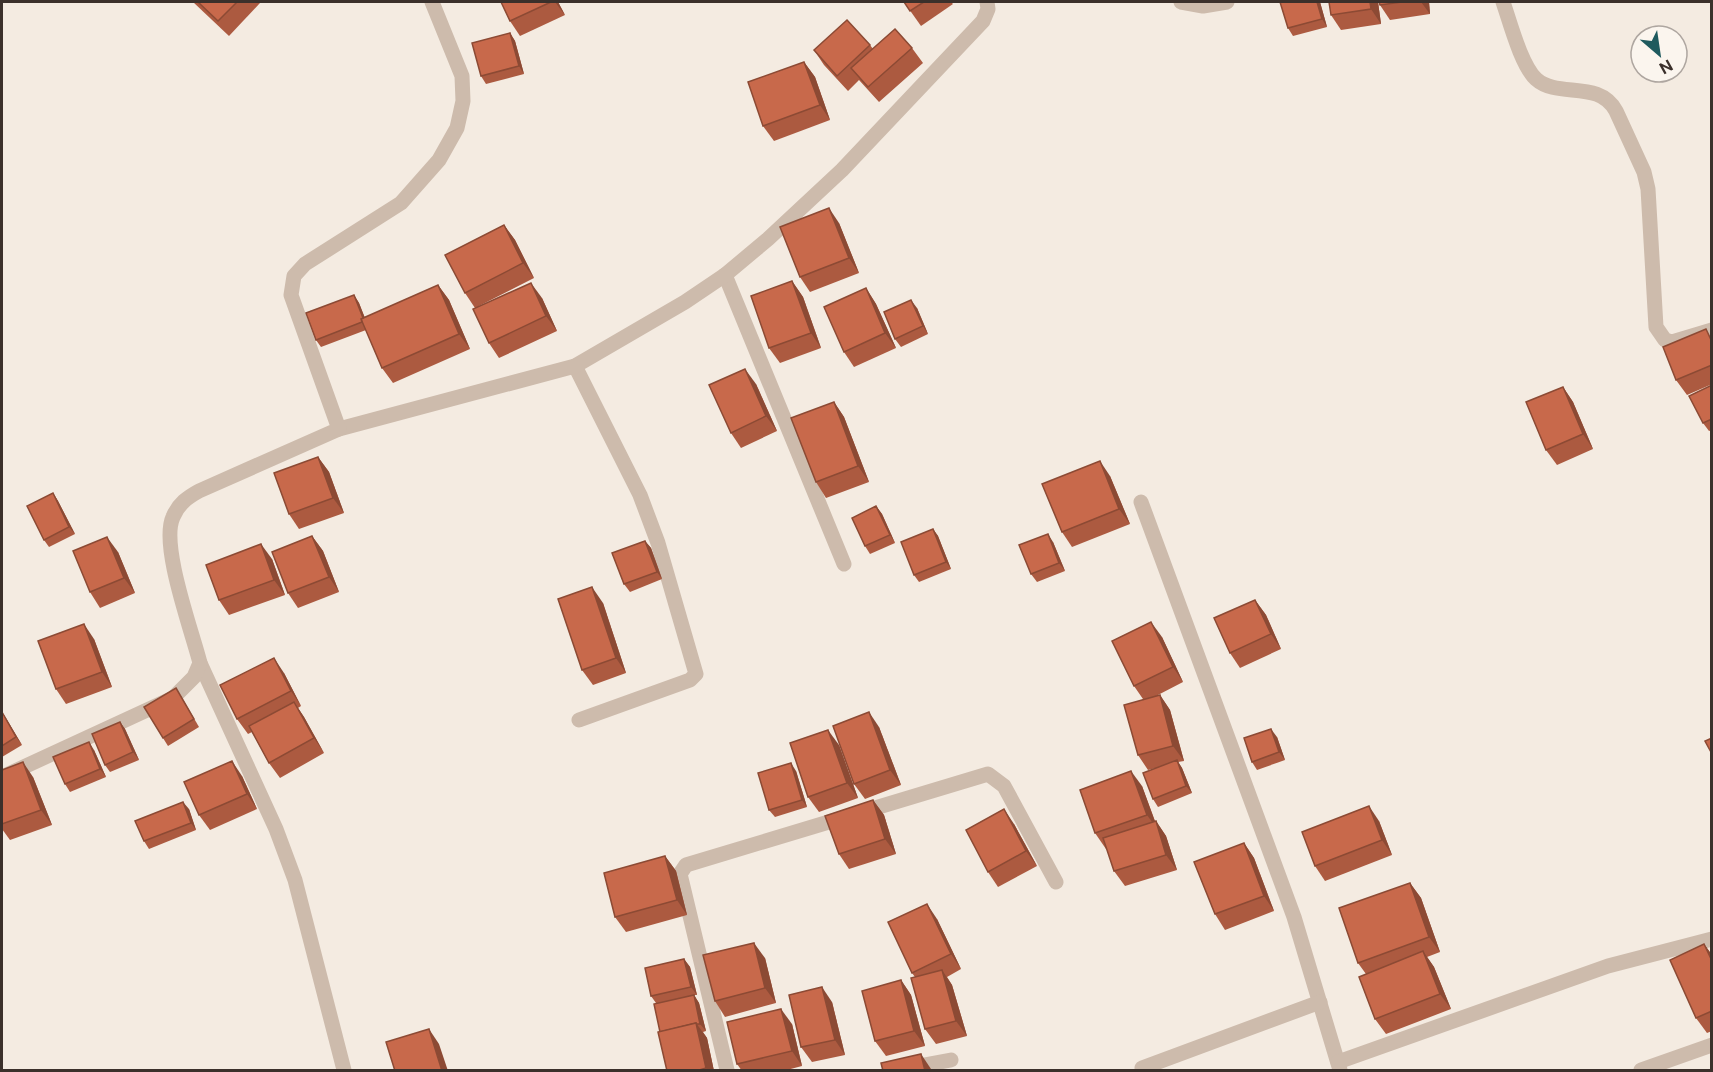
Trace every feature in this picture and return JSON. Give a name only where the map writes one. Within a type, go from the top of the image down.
[{"type":"street","points":[[339,429],[291,295],[294,276],[305,264],[401,203],[439,160],[457,128],[464,101],[462,76],[432,2]]},
{"type":"street","points":[[344,1071],[295,880],[276,829],[200,663],[171,554],[172,517],[185,499],[199,491],[339,429],[575,366],[685,302],[726,274],[842,170],[983,21],[988,9],[987,2]]},
{"type":"street","points":[[1181,2],[1203,6],[1227,2]]},
{"type":"street","points":[[1503,2],[1524,58],[1536,79],[1552,86],[1602,96],[1608,99],[1616,111],[1647,181],[1656,327],[1660,335],[1672,342],[1712,330]]},
{"type":"street","points":[[726,274],[844,564]]},
{"type":"street","points":[[575,366],[640,495],[658,543],[696,674],[690,680],[579,720]]},
{"type":"street","points":[[1140,502],[1294,917],[1339,1066],[1608,966],[1712,939]]},
{"type":"street","points":[[2,777],[173,698],[194,677],[200,663]]},
{"type":"street","points":[[727,1071],[680,874],[686,865],[988,774],[1004,786],[1056,882]]},
{"type":"street","points":[[1142,1068],[1320,1002]]},
{"type":"street","points":[[1641,1071],[1712,1045]]},
{"type":"street","points":[[897,1071],[951,1060]]},
{"type":"building","points":[[198,2],[237,2],[218,21]]},
{"type":"building","points":[[501,2],[551,2],[510,21]]},
{"type":"building","points":[[904,2],[924,2],[910,11]]},
{"type":"building","points":[[1280,2],[1317,2],[1322,19],[1288,28]]},
{"type":"building","points":[[1329,2],[1370,2],[1371,9],[1331,15]]},
{"type":"building","points":[[1379,2],[1402,2],[1380,5]]},
{"type":"building","points":[[847,20],[870,45],[837,76],[814,50]]},
{"type":"building","points":[[895,29],[912,48],[868,87],[851,68]]},
{"type":"building","points":[[510,33],[519,66],[481,76],[472,43]]},
{"type":"building","points":[[804,62],[820,105],[763,126],[748,82]]},
{"type":"building","points":[[829,208],[849,258],[800,277],[780,227]]},
{"type":"building","points":[[504,225],[523,263],[465,293],[445,255]]},
{"type":"building","points":[[792,281],[811,333],[769,348],[751,296]]},
{"type":"building","points":[[531,283],[546,316],[489,343],[473,309]]},
{"type":"building","points":[[438,285],[459,334],[382,368],[361,319]]},
{"type":"building","points":[[866,288],[885,333],[844,352],[824,307]]},
{"type":"building","points":[[354,295],[363,318],[362,322],[316,340],[306,313]]},
{"type":"building","points":[[911,300],[923,326],[895,339],[884,312]]},
{"type":"building","points":[[1706,329],[1712,342],[1712,365],[1676,380],[1663,347]]},
{"type":"building","points":[[745,369],[766,416],[731,433],[709,385]]},
{"type":"building","points":[[1712,385],[1712,419],[1703,423],[1689,396]]},
{"type":"building","points":[[1563,387],[1583,434],[1546,450],[1526,402]]},
{"type":"building","points":[[834,402],[858,466],[816,482],[791,418]]},
{"type":"building","points":[[318,457],[333,498],[289,514],[274,473]]},
{"type":"building","points":[[1100,461],[1119,509],[1062,532],[1042,484]]},
{"type":"building","points":[[53,493],[69,527],[44,540],[27,506]]},
{"type":"building","points":[[876,506],[890,535],[865,546],[852,518]]},
{"type":"building","points":[[933,529],[946,562],[914,575],[901,542]]},
{"type":"building","points":[[1048,534],[1059,563],[1031,574],[1019,545]]},
{"type":"building","points":[[312,536],[329,577],[288,593],[272,552]]},
{"type":"building","points":[[107,537],[124,578],[90,592],[73,551]]},
{"type":"building","points":[[645,541],[657,572],[624,584],[612,553]]},
{"type":"building","points":[[261,544],[274,580],[219,600],[206,565]]},
{"type":"building","points":[[592,587],[616,658],[582,670],[558,599]]},
{"type":"building","points":[[1255,600],[1271,634],[1230,653],[1214,618]]},
{"type":"building","points":[[1151,622],[1173,667],[1134,686],[1112,641]]},
{"type":"building","points":[[84,624],[102,672],[56,689],[38,641]]},
{"type":"building","points":[[274,658],[291,691],[237,719],[220,685]]},
{"type":"building","points":[[176,688],[194,719],[163,738],[144,707]]},
{"type":"building","points":[[1160,695],[1173,746],[1138,755],[1124,705]]},
{"type":"building","points":[[294,702],[314,738],[269,763],[249,726]]},
{"type":"building","points":[[2,712],[16,737],[2,746]]},
{"type":"building","points":[[869,712],[890,770],[854,784],[833,726]]},
{"type":"building","points":[[120,722],[133,752],[105,765],[92,734]]},
{"type":"building","points":[[1271,729],[1279,752],[1252,762],[1244,738]]},
{"type":"building","points":[[828,730],[847,783],[808,797],[790,743]]},
{"type":"building","points":[[1712,738],[1712,754],[1705,741]]},
{"type":"building","points":[[89,742],[100,769],[65,784],[53,757]]},
{"type":"building","points":[[1177,760],[1186,786],[1153,799],[1143,773]]},
{"type":"building","points":[[232,761],[247,794],[199,815],[184,782]]},
{"type":"building","points":[[23,762],[41,810],[2,824],[2,770]]},
{"type":"building","points":[[791,763],[802,800],[769,810],[758,773]]},
{"type":"building","points":[[1131,771],[1147,815],[1095,833],[1080,790]]},
{"type":"building","points":[[873,800],[885,839],[839,854],[825,816]]},
{"type":"building","points":[[183,802],[191,823],[144,841],[135,821]]},
{"type":"building","points":[[1369,806],[1382,840],[1315,866],[1302,832]]},
{"type":"building","points":[[1004,809],[1026,851],[988,872],[966,830]]},
{"type":"building","points":[[1156,821],[1166,855],[1114,871],[1103,838]]},
{"type":"building","points":[[1244,843],[1264,896],[1215,914],[1194,862]]},
{"type":"building","points":[[665,856],[677,900],[615,917],[604,873]]},
{"type":"building","points":[[1410,883],[1429,937],[1358,963],[1339,908]]},
{"type":"building","points":[[927,904],[951,954],[912,973],[888,922]]},
{"type":"building","points":[[754,943],[765,988],[715,1001],[703,955]]},
{"type":"building","points":[[1704,944],[1712,961],[1712,1011],[1696,1018],[1670,960]]},
{"type":"building","points":[[1423,951],[1440,994],[1375,1019],[1359,977]]},
{"type":"building","points":[[684,959],[691,987],[651,996],[645,968]]},
{"type":"building","points":[[942,970],[956,1021],[925,1029],[911,978]]},
{"type":"building","points":[[901,980],[914,1031],[875,1041],[862,991]]},
{"type":"building","points":[[822,987],[835,1040],[801,1047],[789,995]]},
{"type":"building","points":[[694,995],[700,1024],[660,1032],[654,1004]]},
{"type":"building","points":[[781,1009],[792,1051],[737,1064],[727,1022]]},
{"type":"building","points":[[696,1023],[706,1068],[696,1071],[667,1071],[658,1032]]},
{"type":"building","points":[[429,1029],[442,1071],[395,1071],[386,1042]]},
{"type":"building","points":[[921,1054],[925,1071],[883,1071],[881,1063]]}]
